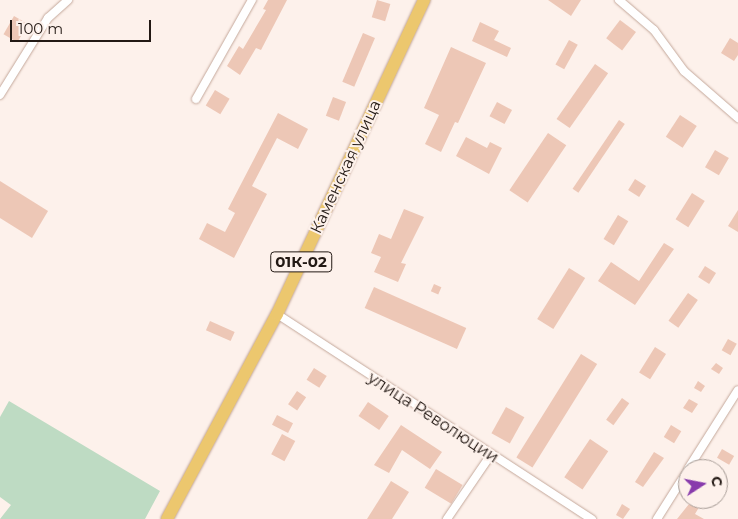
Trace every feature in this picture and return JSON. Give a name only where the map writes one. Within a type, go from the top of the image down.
[{"type":"main road","name":"Каменская улица","points":[[167,519],[277,314],[424,0]]},
{"type":"street","points":[[0,95],[48,18],[68,0]]},
{"type":"street","points":[[196,99],[252,0]]},
{"type":"street","points":[[619,0],[654,30],[684,71],[738,118]]},
{"type":"street","name":"улица Революции","points":[[277,314],[490,456],[592,519]]},
{"type":"street","points":[[694,459],[738,390]]},
{"type":"street","points":[[447,519],[490,456]]},
{"type":"street","points":[[657,519],[678,485]]},
{"type":"green space","points":[[9,401],[160,491],[145,519],[0,519],[11,505],[0,497],[0,417]]},
{"type":"building","points":[[268,0],[287,0],[261,50],[256,48],[240,75],[227,66],[239,46],[243,49],[266,10],[263,9]]},
{"type":"building","points":[[377,0],[390,4],[385,21],[372,17]]},
{"type":"building","points":[[548,0],[581,0],[571,16]]},
{"type":"building","points":[[14,16],[28,24],[17,42],[4,34]]},
{"type":"building","points":[[620,20],[636,32],[622,50],[606,38]]},
{"type":"building","points":[[480,22],[499,31],[494,40],[511,48],[507,57],[472,41]]},
{"type":"building","points":[[363,33],[375,38],[354,87],[342,82]]},
{"type":"building","points":[[730,38],[738,43],[738,55],[734,61],[721,53]]},
{"type":"building","points":[[569,40],[578,45],[564,69],[555,64]]},
{"type":"building","points":[[451,47],[486,63],[458,123],[455,122],[441,152],[425,144],[439,115],[424,108]]},
{"type":"building","points":[[595,64],[608,73],[570,128],[557,119]]},
{"type":"building","points":[[215,90],[230,99],[220,114],[206,105]]},
{"type":"building","points":[[333,97],[346,102],[339,121],[326,116]]},
{"type":"building","points":[[497,102],[512,110],[504,124],[489,116]]},
{"type":"building","points":[[278,113],[308,129],[298,149],[277,138],[252,186],[267,194],[234,258],[199,239],[207,223],[225,232],[235,213],[228,209]]},
{"type":"building","points":[[680,115],[697,126],[683,148],[666,137]]},
{"type":"building","points":[[619,120],[625,124],[578,193],[573,189]]},
{"type":"building","points":[[548,133],[566,145],[528,203],[509,190]]},
{"type":"building","points":[[466,137],[487,148],[490,142],[502,148],[489,174],[456,156]]},
{"type":"building","points":[[715,150],[729,158],[719,175],[705,167]]},
{"type":"building","points":[[635,179],[646,186],[639,197],[628,190]]},
{"type":"building","points":[[0,181],[48,211],[32,238],[0,218]]},
{"type":"building","points":[[692,193],[705,201],[688,227],[676,219]]},
{"type":"building","points":[[404,209],[424,217],[401,263],[406,264],[398,282],[374,272],[381,257],[371,253],[379,234],[391,239]]},
{"type":"building","points":[[738,210],[738,232],[728,226]]},
{"type":"building","points":[[618,215],[628,221],[614,245],[604,239]]},
{"type":"building","points":[[664,243],[674,249],[635,305],[598,281],[611,262],[639,281]]},
{"type":"building","points":[[705,266],[716,273],[709,284],[698,277]]},
{"type":"building","points":[[569,268],[585,278],[553,329],[537,319]]},
{"type":"building","points":[[434,284],[441,287],[438,294],[431,291]]},
{"type":"building","points":[[374,287],[466,328],[457,349],[365,308]]},
{"type":"building","points":[[688,293],[698,300],[678,328],[668,321]]},
{"type":"building","points":[[210,321],[235,332],[231,341],[206,330]]},
{"type":"building","points":[[728,339],[737,344],[730,355],[722,350]]},
{"type":"building","points":[[655,347],[666,354],[650,379],[639,372]]},
{"type":"building","points":[[581,354],[597,364],[532,468],[516,457]]},
{"type":"building","points":[[716,363],[723,368],[719,374],[711,369]]},
{"type":"building","points":[[314,368],[327,376],[319,388],[307,380]]},
{"type":"building","points":[[698,381],[705,386],[701,392],[694,388]]},
{"type":"building","points":[[297,391],[306,397],[297,410],[288,404]]},
{"type":"building","points":[[622,398],[629,403],[613,425],[606,420]]},
{"type":"building","points":[[689,399],[698,404],[692,413],[683,408]]},
{"type":"building","points":[[368,402],[389,416],[379,430],[358,416]]},
{"type":"building","points":[[506,407],[524,417],[510,443],[491,433]]},
{"type":"building","points":[[277,415],[293,423],[288,433],[272,425]]},
{"type":"building","points":[[401,425],[442,452],[430,469],[402,450],[389,473],[374,465]]},
{"type":"building","points":[[671,425],[681,431],[674,443],[664,437]]},
{"type":"building","points":[[282,434],[295,441],[284,461],[271,454]]},
{"type":"building","points":[[590,439],[608,451],[583,489],[564,477]]},
{"type":"building","points":[[722,449],[734,456],[729,465],[728,459],[717,458]]},
{"type":"building","points":[[654,452],[664,458],[643,487],[635,482]]},
{"type":"building","points":[[436,469],[463,485],[451,504],[425,488]]},
{"type":"building","points":[[391,481],[409,492],[392,519],[367,519]]},
{"type":"building","points":[[622,504],[630,509],[623,519],[616,515]]},
{"type":"building","points":[[685,509],[698,509],[695,514],[704,519],[677,519]]}]
